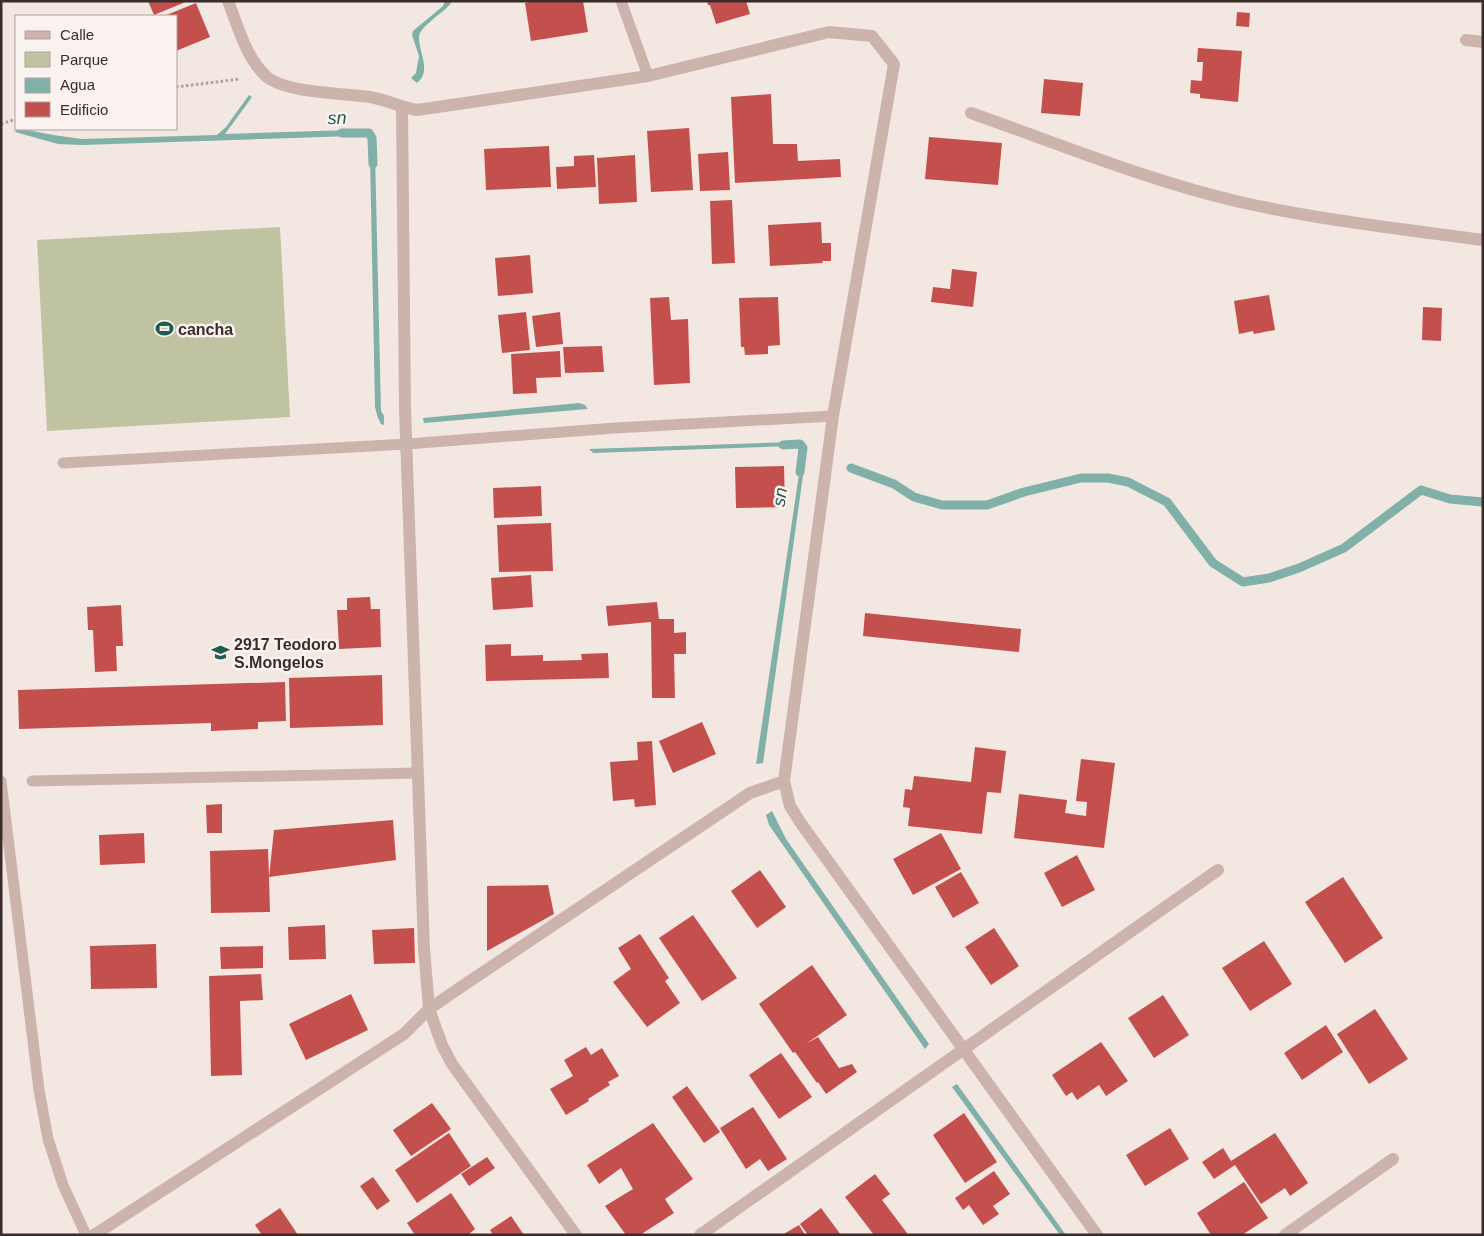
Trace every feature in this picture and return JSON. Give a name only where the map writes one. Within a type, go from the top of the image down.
[{"type":"street","points":[[228,1],[246,47],[256,65],[266,76],[286,86],[370,98],[385,101],[402,108],[417,110],[437,109],[648,76],[829,32],[872,36],[894,64],[828,446],[781,782],[790,806],[800,822],[959,1053],[1097,1235]]},
{"type":"street","points":[[1466,40],[1483,42]]},
{"type":"street","points":[[402,108],[405,412],[424,948],[429,1009],[442,1045],[452,1064],[576,1235]]},
{"type":"street","points":[[971,113],[1158,179],[1239,202],[1319,218],[1483,240]]},
{"type":"street","points":[[94,1235],[404,1034],[429,1009],[750,794],[781,782]]},
{"type":"street","points":[[700,1235],[1218,870]]},
{"type":"street","points":[[1284,1235],[1393,1159]]},
{"type":"lane","points":[[621,1],[648,76]]},
{"type":"lane","points":[[63,463],[407,438],[569,432],[833,416]]},
{"type":"lane","points":[[32,781],[418,773]]},
{"type":"lane","points":[[1,781],[39,1090],[48,1139],[60,1176],[86,1235]]},
{"type":"path","points":[[178,87],[266,76]]},
{"type":"path","points":[[1,124],[15,119]]},
{"type":"green space","name":"cancha","points":[[280,227],[290,417],[47,431],[37,240]]},
{"type":"water","points":[[445,1],[451,1],[451,3],[420,34],[424,73],[417,83],[411,78],[416,73],[419,56],[412,35],[413,31],[443,6]]},
{"type":"water","points":[[249,95],[252,97],[225,134],[351,130],[353,136],[82,145],[58,144],[15,132],[16,130],[27,130],[82,139],[217,135],[226,127]]},
{"type":"water","points":[[370,153],[375,153],[381,411],[384,416],[384,425],[381,424],[378,418],[375,407]]},
{"type":"water","points":[[579,403],[585,405],[588,409],[424,423],[423,418]]},
{"type":"water","points":[[793,442],[793,446],[593,453],[589,449]]},
{"type":"water","points":[[801,461],[805,461],[763,763],[756,764]]},
{"type":"water","points":[[772,811],[786,839],[929,1044],[925,1049],[769,825],[766,815]]},
{"type":"water","points":[[957,1084],[1066,1235],[1060,1235],[952,1087]]},
{"type":"building","points":[[148,1],[188,1],[154,15]]},
{"type":"building","points":[[534,1],[583,1],[588,32],[531,41],[525,3]]},
{"type":"building","points":[[707,1],[746,1],[750,14],[716,24]]},
{"type":"building","points":[[196,3],[210,37],[178,50],[178,15],[166,15]]},
{"type":"building","points":[[1237,12],[1250,13],[1249,27],[1236,26]]},
{"type":"building","points":[[1198,48],[1242,51],[1238,102],[1200,98],[1200,94],[1190,93],[1191,80],[1202,81],[1203,62],[1197,62]]},
{"type":"building","points":[[1044,79],[1083,83],[1080,116],[1041,113]]},
{"type":"building","points":[[771,94],[773,144],[797,144],[798,161],[840,159],[841,177],[735,183],[731,97]]},
{"type":"building","points":[[689,128],[693,190],[651,192],[647,131]]},
{"type":"building","points":[[929,137],[1002,143],[998,185],[925,179]]},
{"type":"building","points":[[549,146],[551,187],[486,190],[484,149]]},
{"type":"building","points":[[728,152],[730,190],[700,191],[698,154]]},
{"type":"building","points":[[594,155],[596,187],[557,189],[556,167],[574,166],[574,156]]},
{"type":"building","points":[[635,155],[637,202],[599,204],[597,158]]},
{"type":"building","points":[[732,200],[735,263],[712,264],[710,201]]},
{"type":"building","points":[[821,222],[822,243],[831,243],[831,261],[770,266],[768,225]]},
{"type":"building","points":[[530,255],[533,293],[498,296],[495,258]]},
{"type":"building","points":[[952,269],[977,272],[973,307],[931,302],[933,287],[950,289]]},
{"type":"building","points":[[1269,295],[1275,330],[1254,334],[1253,331],[1239,334],[1234,301]]},
{"type":"building","points":[[669,297],[671,320],[688,319],[690,383],[654,385],[650,298]]},
{"type":"building","points":[[778,297],[780,345],[768,346],[768,354],[745,355],[744,347],[741,347],[739,298]]},
{"type":"building","points":[[1423,307],[1442,308],[1441,341],[1422,340]]},
{"type":"building","points":[[526,312],[530,350],[502,353],[498,315]]},
{"type":"building","points":[[560,312],[563,344],[536,347],[532,316]]},
{"type":"building","points":[[602,346],[604,372],[565,373],[563,347]]},
{"type":"building","points":[[560,351],[561,377],[536,378],[537,393],[513,394],[511,354]]},
{"type":"building","points":[[784,466],[785,507],[736,508],[735,467]]},
{"type":"building","points":[[541,486],[542,516],[494,518],[493,488]]},
{"type":"building","points":[[551,523],[553,571],[499,572],[497,525]]},
{"type":"building","points":[[531,575],[533,607],[493,610],[491,578]]},
{"type":"building","points":[[370,597],[371,609],[380,609],[381,647],[339,649],[337,610],[347,610],[347,598]]},
{"type":"building","points":[[657,602],[659,619],[674,619],[674,633],[686,632],[686,654],[674,654],[675,698],[652,698],[651,622],[608,626],[606,606]]},
{"type":"building","points":[[121,605],[123,646],[116,646],[117,671],[95,672],[93,630],[88,630],[87,607]]},
{"type":"building","points":[[865,613],[1021,629],[1019,652],[863,636]]},
{"type":"building","points":[[511,644],[511,656],[543,655],[543,661],[582,660],[581,654],[608,653],[609,678],[486,681],[485,645]]},
{"type":"building","points":[[382,675],[383,725],[290,728],[289,678]]},
{"type":"building","points":[[285,682],[286,721],[258,722],[258,729],[211,731],[211,723],[19,729],[18,690]]},
{"type":"building","points":[[702,722],[716,754],[673,773],[659,741]]},
{"type":"building","points":[[652,741],[656,805],[635,807],[634,799],[613,801],[610,762],[638,760],[637,742]]},
{"type":"building","points":[[975,747],[1006,751],[1001,793],[987,792],[982,834],[908,826],[910,808],[903,807],[905,789],[912,790],[914,776],[971,782]]},
{"type":"building","points":[[1081,759],[1115,763],[1104,848],[1014,838],[1019,794],[1067,800],[1065,813],[1086,816],[1087,802],[1076,801]]},
{"type":"building","points":[[222,804],[222,833],[207,833],[206,805]]},
{"type":"building","points":[[393,820],[396,860],[269,877],[274,830]]},
{"type":"building","points":[[144,833],[145,863],[100,865],[99,835]]},
{"type":"building","points":[[941,833],[961,869],[913,895],[893,859]]},
{"type":"building","points":[[268,849],[270,912],[211,913],[210,851]]},
{"type":"building","points":[[1077,855],[1095,890],[1062,907],[1044,873]]},
{"type":"building","points":[[760,870],[786,907],[757,928],[731,891]]},
{"type":"building","points":[[961,872],[979,903],[953,918],[935,887]]},
{"type":"building","points":[[1343,877],[1383,938],[1345,963],[1305,902]]},
{"type":"building","points":[[548,885],[554,914],[487,951],[487,886]]},
{"type":"building","points":[[693,915],[737,978],[702,1001],[659,938]]},
{"type":"building","points":[[325,925],[326,959],[289,960],[288,927]]},
{"type":"building","points":[[414,928],[415,963],[374,964],[372,930]]},
{"type":"building","points":[[994,928],[1019,966],[991,985],[965,947]]},
{"type":"building","points":[[640,934],[669,978],[665,981],[680,1003],[647,1027],[613,982],[631,969],[618,948]]},
{"type":"building","points":[[1264,941],[1292,984],[1250,1011],[1222,968]]},
{"type":"building","points":[[156,944],[157,988],[91,989],[90,946]]},
{"type":"building","points":[[263,946],[263,968],[221,969],[220,947]]},
{"type":"building","points":[[812,965],[847,1015],[806,1044],[818,1037],[839,1068],[852,1064],[857,1072],[826,1094],[795,1052],[793,1053],[759,1004]]},
{"type":"building","points":[[261,974],[263,1000],[240,1001],[242,1075],[211,1076],[209,976]]},
{"type":"building","points":[[351,994],[368,1030],[306,1060],[289,1024]]},
{"type":"building","points":[[1163,995],[1189,1035],[1154,1058],[1128,1018]]},
{"type":"building","points":[[1375,1009],[1408,1059],[1369,1084],[1337,1034]]},
{"type":"building","points":[[1326,1025],[1343,1052],[1302,1080],[1284,1053]]},
{"type":"building","points":[[1101,1042],[1128,1081],[1106,1096],[1099,1085],[1077,1100],[1072,1092],[1066,1096],[1052,1075]]},
{"type":"building","points":[[586,1047],[591,1055],[602,1048],[619,1076],[608,1082],[610,1085],[588,1099],[589,1101],[566,1115],[550,1089],[573,1076],[564,1060]]},
{"type":"building","points":[[781,1053],[812,1097],[779,1119],[749,1075]]},
{"type":"building","points":[[687,1086],[720,1132],[704,1143],[672,1097]]},
{"type":"building","points":[[432,1103],[451,1129],[411,1156],[393,1130]]},
{"type":"building","points":[[753,1107],[787,1159],[768,1171],[760,1159],[746,1169],[720,1128]]},
{"type":"building","points":[[964,1113],[997,1162],[965,1183],[933,1135]]},
{"type":"building","points":[[653,1123],[693,1179],[665,1199],[674,1213],[640,1235],[626,1235],[605,1206],[633,1189],[621,1168],[599,1184],[587,1165]]},
{"type":"building","points":[[1170,1128],[1189,1159],[1145,1186],[1126,1155]]},
{"type":"building","points":[[449,1133],[471,1166],[417,1203],[395,1170]]},
{"type":"building","points":[[1275,1133],[1308,1183],[1290,1196],[1285,1188],[1261,1204],[1235,1165],[1214,1179],[1202,1162],[1223,1148],[1231,1161]]},
{"type":"building","points":[[487,1157],[495,1168],[469,1186],[461,1174]]},
{"type":"building","points":[[994,1171],[1010,1194],[993,1206],[999,1214],[983,1225],[969,1205],[963,1210],[955,1198]]},
{"type":"building","points":[[875,1174],[890,1194],[882,1200],[907,1233],[905,1235],[874,1235],[845,1197]]},
{"type":"building","points":[[373,1177],[390,1201],[377,1210],[360,1186]]},
{"type":"building","points":[[1244,1182],[1268,1218],[1242,1235],[1211,1235],[1197,1213]]},
{"type":"building","points":[[451,1193],[475,1229],[468,1235],[415,1235],[407,1223]]},
{"type":"building","points":[[280,1208],[298,1235],[262,1235],[255,1225]]},
{"type":"building","points":[[821,1208],[841,1235],[808,1235],[800,1224]]},
{"type":"building","points":[[511,1216],[524,1235],[493,1235],[490,1230]]},
{"type":"building","points":[[799,1225],[805,1235],[782,1235]]},
{"type":"waterway","name":"sn","points":[[342,133],[369,133],[372,138],[373,164]]},
{"type":"waterway","name":"sn","points":[[783,445],[800,444],[803,448],[800,472]]},
{"type":"waterway","points":[[851,468],[894,484],[914,497],[942,505],[987,505],[1024,492],[1081,478],[1108,478],[1128,482],[1167,502],[1213,563],[1243,582],[1269,578],[1299,568],[1344,548],[1421,490],[1450,499],[1483,502]]},
{"type":"place","name":"cancha","points":[[164,329]]},
{"type":"place","name":"2917 Teodoro S.Mongelos","points":[[220,653]]}]
